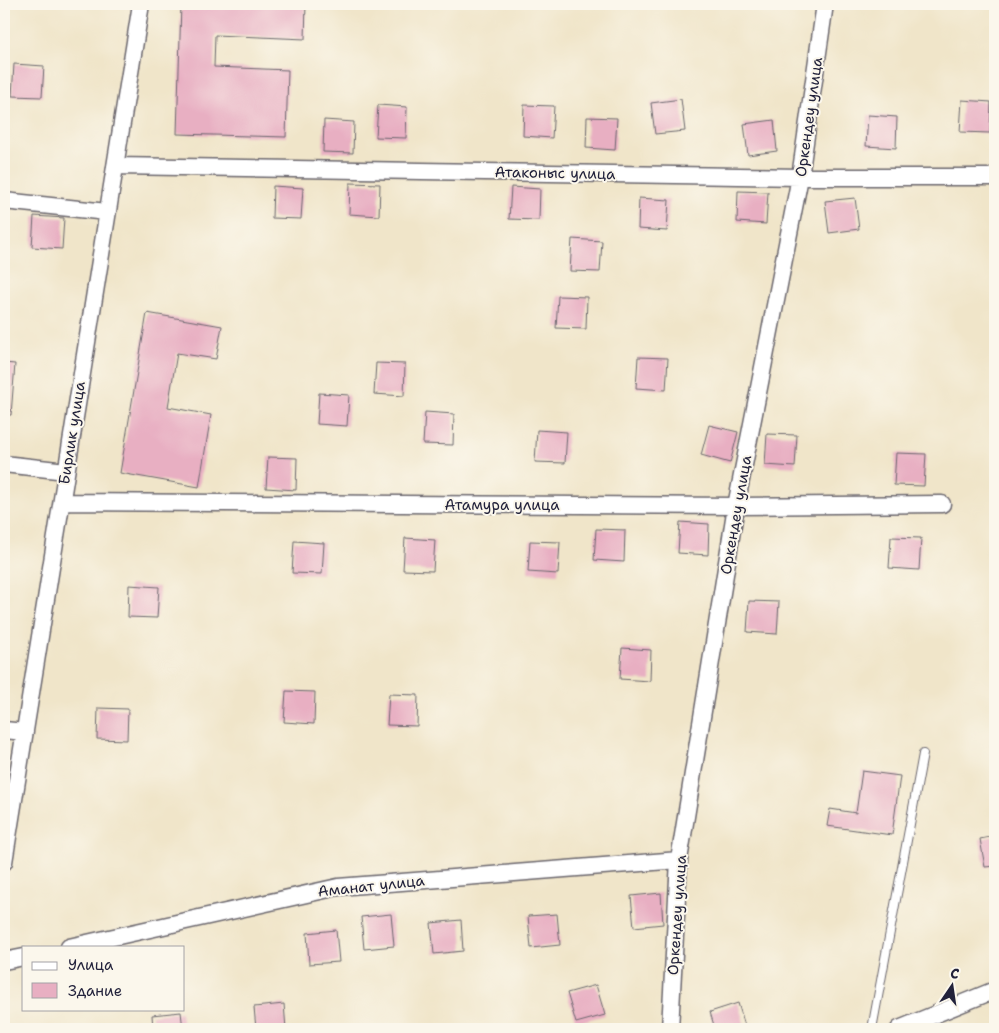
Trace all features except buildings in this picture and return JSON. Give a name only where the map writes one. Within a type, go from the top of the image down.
[{"type":"street","name":"Бирлик улица","points":[[4,862],[141,4]]},
{"type":"street","name":"Оркендеу улица","points":[[670,1029],[680,860],[736,506],[800,177],[825,4]]},
{"type":"street","name":"Атаконыс улица","points":[[115,166],[800,177],[995,177]]},
{"type":"street","points":[[4,201],[107,212]]},
{"type":"street","points":[[4,464],[66,471]]},
{"type":"street","name":"Атамура улица","points":[[62,502],[736,506],[942,504]]},
{"type":"street","points":[[4,730],[25,732]]},
{"type":"street","name":"Аманат улица","points":[[72,946],[338,887],[680,860]]},
{"type":"street","points":[[4,961],[22,957]]},
{"type":"street","points":[[899,1029],[995,990]]},
{"type":"lane","points":[[872,1029],[923,754]]}]
